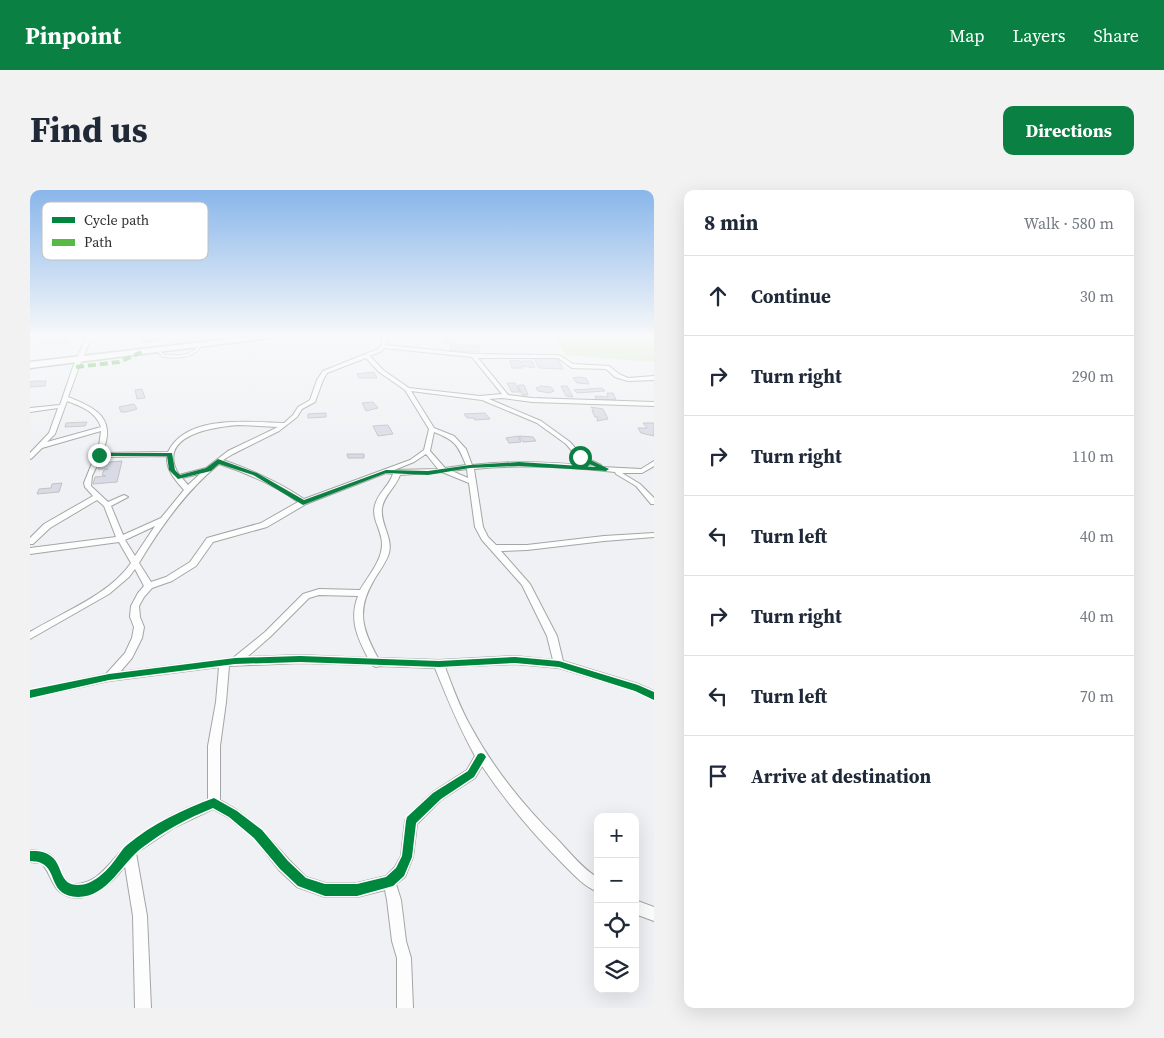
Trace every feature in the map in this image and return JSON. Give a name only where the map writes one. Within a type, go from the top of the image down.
[{"type":"street","points":[[32,454],[52,434],[74,374]]},
{"type":"street","points":[[30,636],[114,585],[127,574],[164,520],[188,490],[218,461],[297,417],[300,408],[313,401],[324,374]]},
{"type":"street","points":[[386,374],[408,389],[432,429],[457,441],[463,449],[470,466],[479,527],[484,538],[496,548],[530,591],[552,636],[559,664]]},
{"type":"street","points":[[489,374],[507,397]]},
{"type":"street","points":[[614,374],[618,378],[625,379],[654,378]]},
{"type":"street","points":[[408,389],[480,398],[498,403],[539,422],[568,443],[580,457],[627,477],[638,485],[654,502]]},
{"type":"street","points":[[480,398],[507,397],[586,403],[654,404]]},
{"type":"street","points":[[64,398],[92,408],[102,416],[105,433],[99,455],[87,481],[87,486],[107,505],[121,539],[149,586]]},
{"type":"street","points":[[30,410],[62,406]]},
{"type":"street","points":[[188,490],[172,470],[170,454],[181,438],[199,428],[226,424],[284,425]]},
{"type":"street","points":[[42,446],[104,428]]},
{"type":"street","points":[[109,677],[129,655],[137,638],[139,628],[135,617],[135,606],[140,595],[149,586],[169,579],[193,564],[210,540],[264,525],[303,502],[412,461],[427,450],[432,429]]},
{"type":"street","points":[[427,450],[443,470],[473,482]]},
{"type":"street","points":[[99,455],[170,454]]},
{"type":"street","points":[[218,461],[255,474],[291,493],[303,502]]},
{"type":"street","points":[[386,472],[428,473],[470,466],[519,464],[642,470],[654,463]]},
{"type":"street","points":[[178,477],[208,470]]},
{"type":"street","points":[[376,663],[359,633],[357,610],[362,592],[381,562],[386,550],[387,540],[378,510],[381,499],[393,483],[397,473]]},
{"type":"street","points":[[30,542],[47,526],[98,496]]},
{"type":"street","points":[[107,505],[124,497]]},
{"type":"street","points":[[30,552],[121,539],[164,520]]},
{"type":"street","points":[[496,548],[517,549],[565,544],[597,538],[653,535]]},
{"type":"street","points":[[235,661],[268,634],[306,596],[318,592],[362,592]]},
{"type":"street","points":[[30,694],[109,677],[235,661],[300,659],[439,664],[515,660],[559,664],[638,688],[654,696]]},
{"type":"street","points":[[214,803],[214,746],[221,702],[224,663]]},
{"type":"street","points":[[439,664],[468,736],[491,773],[535,827],[594,883]]},
{"type":"street","points":[[30,856],[46,857],[52,862],[63,887],[70,891],[89,889],[114,870],[129,850],[198,808],[214,803],[233,814],[258,834],[284,865],[302,882],[325,890],[356,890],[389,882],[400,872],[407,856],[411,821],[436,796],[471,774],[481,757]]},
{"type":"street","points":[[129,850],[140,916],[143,1008]]},
{"type":"street","points":[[389,882],[394,900],[399,941],[404,958],[405,1008]]},
{"type":"street","points":[[639,908],[654,914]]},
{"type":"building","points":[[357,374],[375,374],[377,378],[359,378]]},
{"type":"building","points":[[573,378],[586,378],[589,384],[577,383]]},
{"type":"building","points":[[46,381],[45,386],[30,387],[30,382]]},
{"type":"building","points":[[507,383],[515,383],[520,392],[512,392]]},
{"type":"building","points":[[518,385],[524,385],[528,395],[522,395]]},
{"type":"building","points":[[541,386],[551,387],[554,391],[549,393],[538,391],[536,388]]},
{"type":"building","points":[[561,386],[567,386],[573,397],[566,396]]},
{"type":"building","points":[[602,388],[605,391],[577,393],[574,390]]},
{"type":"building","points":[[142,389],[145,398],[137,399],[135,390]]},
{"type":"building","points":[[607,393],[613,393],[616,400],[596,399],[595,396],[608,397]]},
{"type":"building","points":[[373,402],[378,408],[366,411],[362,403]]},
{"type":"building","points":[[134,404],[137,409],[126,412],[121,412],[119,407]]},
{"type":"building","points":[[591,407],[603,409],[608,419],[597,421],[598,417],[595,417]]},
{"type":"building","points":[[326,413],[326,417],[308,418],[308,414]]},
{"type":"building","points":[[485,413],[490,419],[475,420],[474,418],[467,418],[464,414]]},
{"type":"building","points":[[87,422],[85,426],[65,427],[66,423]]},
{"type":"building","points":[[643,423],[654,423],[654,436],[641,433],[638,428],[647,428]]},
{"type":"building","points":[[388,425],[393,434],[378,436],[373,426]]},
{"type":"building","points":[[518,436],[521,442],[509,443],[506,438]]},
{"type":"building","points":[[519,436],[533,437],[536,441],[523,442]]},
{"type":"building","points":[[347,454],[364,454],[364,458],[348,458]]},
{"type":"building","points":[[122,461],[117,482],[93,484],[95,477],[106,476],[102,475],[104,470],[108,469],[98,469],[100,463]]},
{"type":"building","points":[[62,483],[59,492],[37,494],[39,489],[51,488],[52,484]]},
{"type":"cycle path","points":[[30,694],[109,677],[235,661],[300,659],[439,664],[515,660],[559,664],[638,688],[654,696]]},
{"type":"cycle path","points":[[30,856],[48,860],[63,886],[69,890],[85,890],[96,885],[106,877],[129,851],[149,836],[182,817],[214,803],[233,814],[258,834],[284,865],[302,882],[325,890],[357,890],[389,882],[400,872],[407,857],[411,821],[437,796],[471,774],[481,757]]},
{"type":"route","points":[[99,455],[170,454],[172,470],[178,477],[208,470],[218,461],[255,474],[291,493],[303,502],[386,472],[428,473],[470,466],[519,464],[606,469],[580,457]]}]
